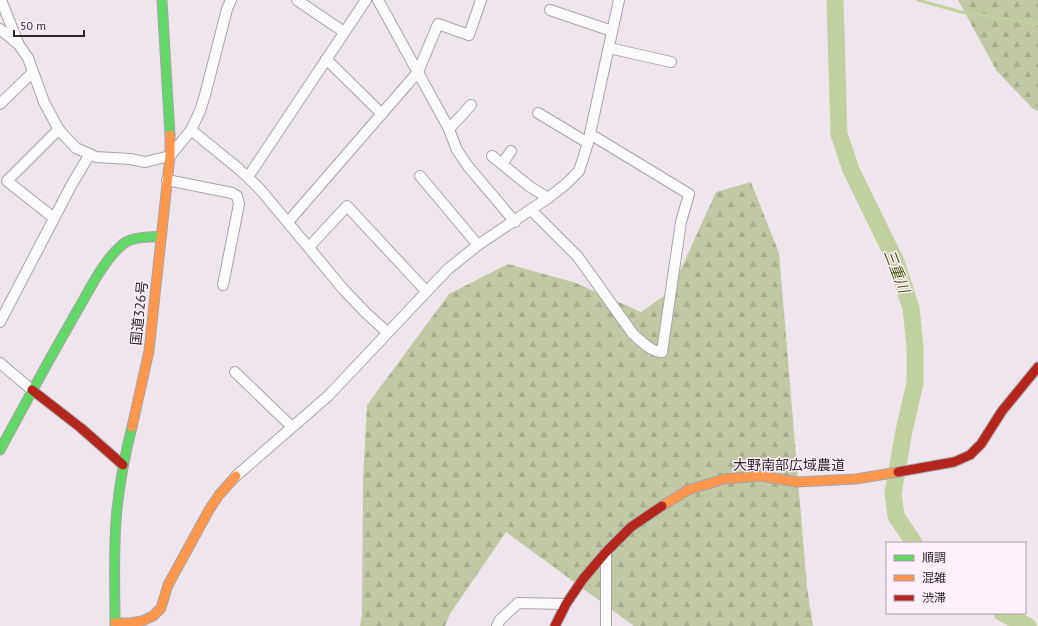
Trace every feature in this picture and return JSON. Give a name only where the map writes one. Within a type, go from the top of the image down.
[{"type":"main road","name":"国道326号","points":[[115,624],[114,551],[122,465],[150,351],[170,156],[170,121],[162,0]]},
{"type":"main road","points":[[0,450],[64,333],[100,273],[114,254],[124,243],[134,239],[161,236]]},
{"type":"main road","name":"大野南部広域農道","points":[[555,626],[566,604],[583,579],[606,552],[631,527],[688,490],[724,479],[760,476],[797,482],[856,479],[921,469],[954,462],[970,455],[981,444],[1002,410],[1035,374],[1038,367]]},
{"type":"main road","points":[[32,390],[81,428],[122,465]]},
{"type":"main road","points":[[115,624],[130,623],[142,620],[153,616],[160,608],[168,585],[209,510],[219,495],[236,476]]},
{"type":"street","points":[[1,0],[19,45],[28,58],[44,102],[59,129],[76,148],[96,157],[130,159],[145,162],[170,156],[191,130],[200,111],[205,95],[231,0]]},
{"type":"street","points":[[297,0],[344,32]]},
{"type":"street","points":[[248,178],[366,0]]},
{"type":"street","points":[[378,0],[449,129],[457,150],[515,222]]},
{"type":"street","points":[[288,222],[418,72],[438,24],[470,35],[481,0]]},
{"type":"street","points":[[236,476],[328,396],[448,269],[478,245],[515,222],[548,198],[566,184],[579,171],[589,139],[619,0]]},
{"type":"street","points":[[550,10],[612,31]]},
{"type":"street","points":[[1,31],[19,45]]},
{"type":"street","points":[[609,48],[671,62]]},
{"type":"street","points":[[326,59],[382,114]]},
{"type":"street","points":[[0,104],[33,72]]},
{"type":"street","points":[[449,129],[471,105]]},
{"type":"street","points":[[531,210],[578,258],[633,334],[644,344],[658,352],[662,352],[681,222],[689,194],[538,113]]},
{"type":"street","points":[[54,218],[7,181],[59,129]]},
{"type":"street","points":[[191,130],[259,188],[344,290],[387,332]]},
{"type":"street","points":[[502,164],[512,151]]},
{"type":"street","points":[[0,322],[72,184],[90,154]]},
{"type":"street","points":[[492,156],[529,186],[548,198]]},
{"type":"street","points":[[420,176],[478,245]]},
{"type":"street","points":[[167,180],[237,196],[239,204],[223,285]]},
{"type":"street","points":[[309,247],[347,206],[426,291]]},
{"type":"street","points":[[0,363],[32,390]]},
{"type":"street","points":[[235,372],[292,427]]},
{"type":"street","points":[[606,552],[606,626]]},
{"type":"street","points":[[497,626],[500,620],[518,603],[566,604]]},
{"type":"green space","points":[[958,0],[1038,0],[1038,111],[1033,109],[996,70]]},
{"type":"green space","points":[[751,182],[779,253],[807,587],[813,626],[634,626],[506,532],[450,614],[445,626],[360,626],[362,615],[363,480],[367,405],[449,294],[508,264],[576,283],[641,312],[671,291],[716,192]]},
{"type":"waterway","name":"三重川","points":[[835,0],[839,134],[851,170],[896,262],[911,308],[915,347],[915,383],[904,431],[893,493],[896,516],[913,542]]},
{"type":"waterway","points":[[918,0],[961,12],[1038,24]]},
{"type":"waterway","name":"三重川","points":[[1004,614],[1028,626]]},
{"type":"traffic: fast","points":[[162,0],[170,135]]},
{"type":"traffic: fast","points":[[0,450],[59,342],[94,281],[110,257],[127,241],[136,238],[161,236]]},
{"type":"traffic: fast","points":[[115,626],[115,553],[117,509],[123,468],[132,427]]},
{"type":"traffic: slow","points":[[132,427],[149,351],[170,156],[170,135]]},
{"type":"traffic: slow","points":[[662,506],[688,490],[724,479],[760,476],[797,482],[856,479],[898,472]]},
{"type":"traffic: slow","points":[[115,623],[142,621],[153,616],[161,608],[168,585],[209,510],[219,495],[236,476]]},
{"type":"traffic: jam","points":[[898,472],[954,462],[970,455],[981,444],[1002,411],[1038,367]]},
{"type":"traffic: jam","points":[[32,390],[81,428],[123,465]]},
{"type":"traffic: jam","points":[[555,626],[566,604],[583,579],[606,552],[631,527],[662,506]]}]
